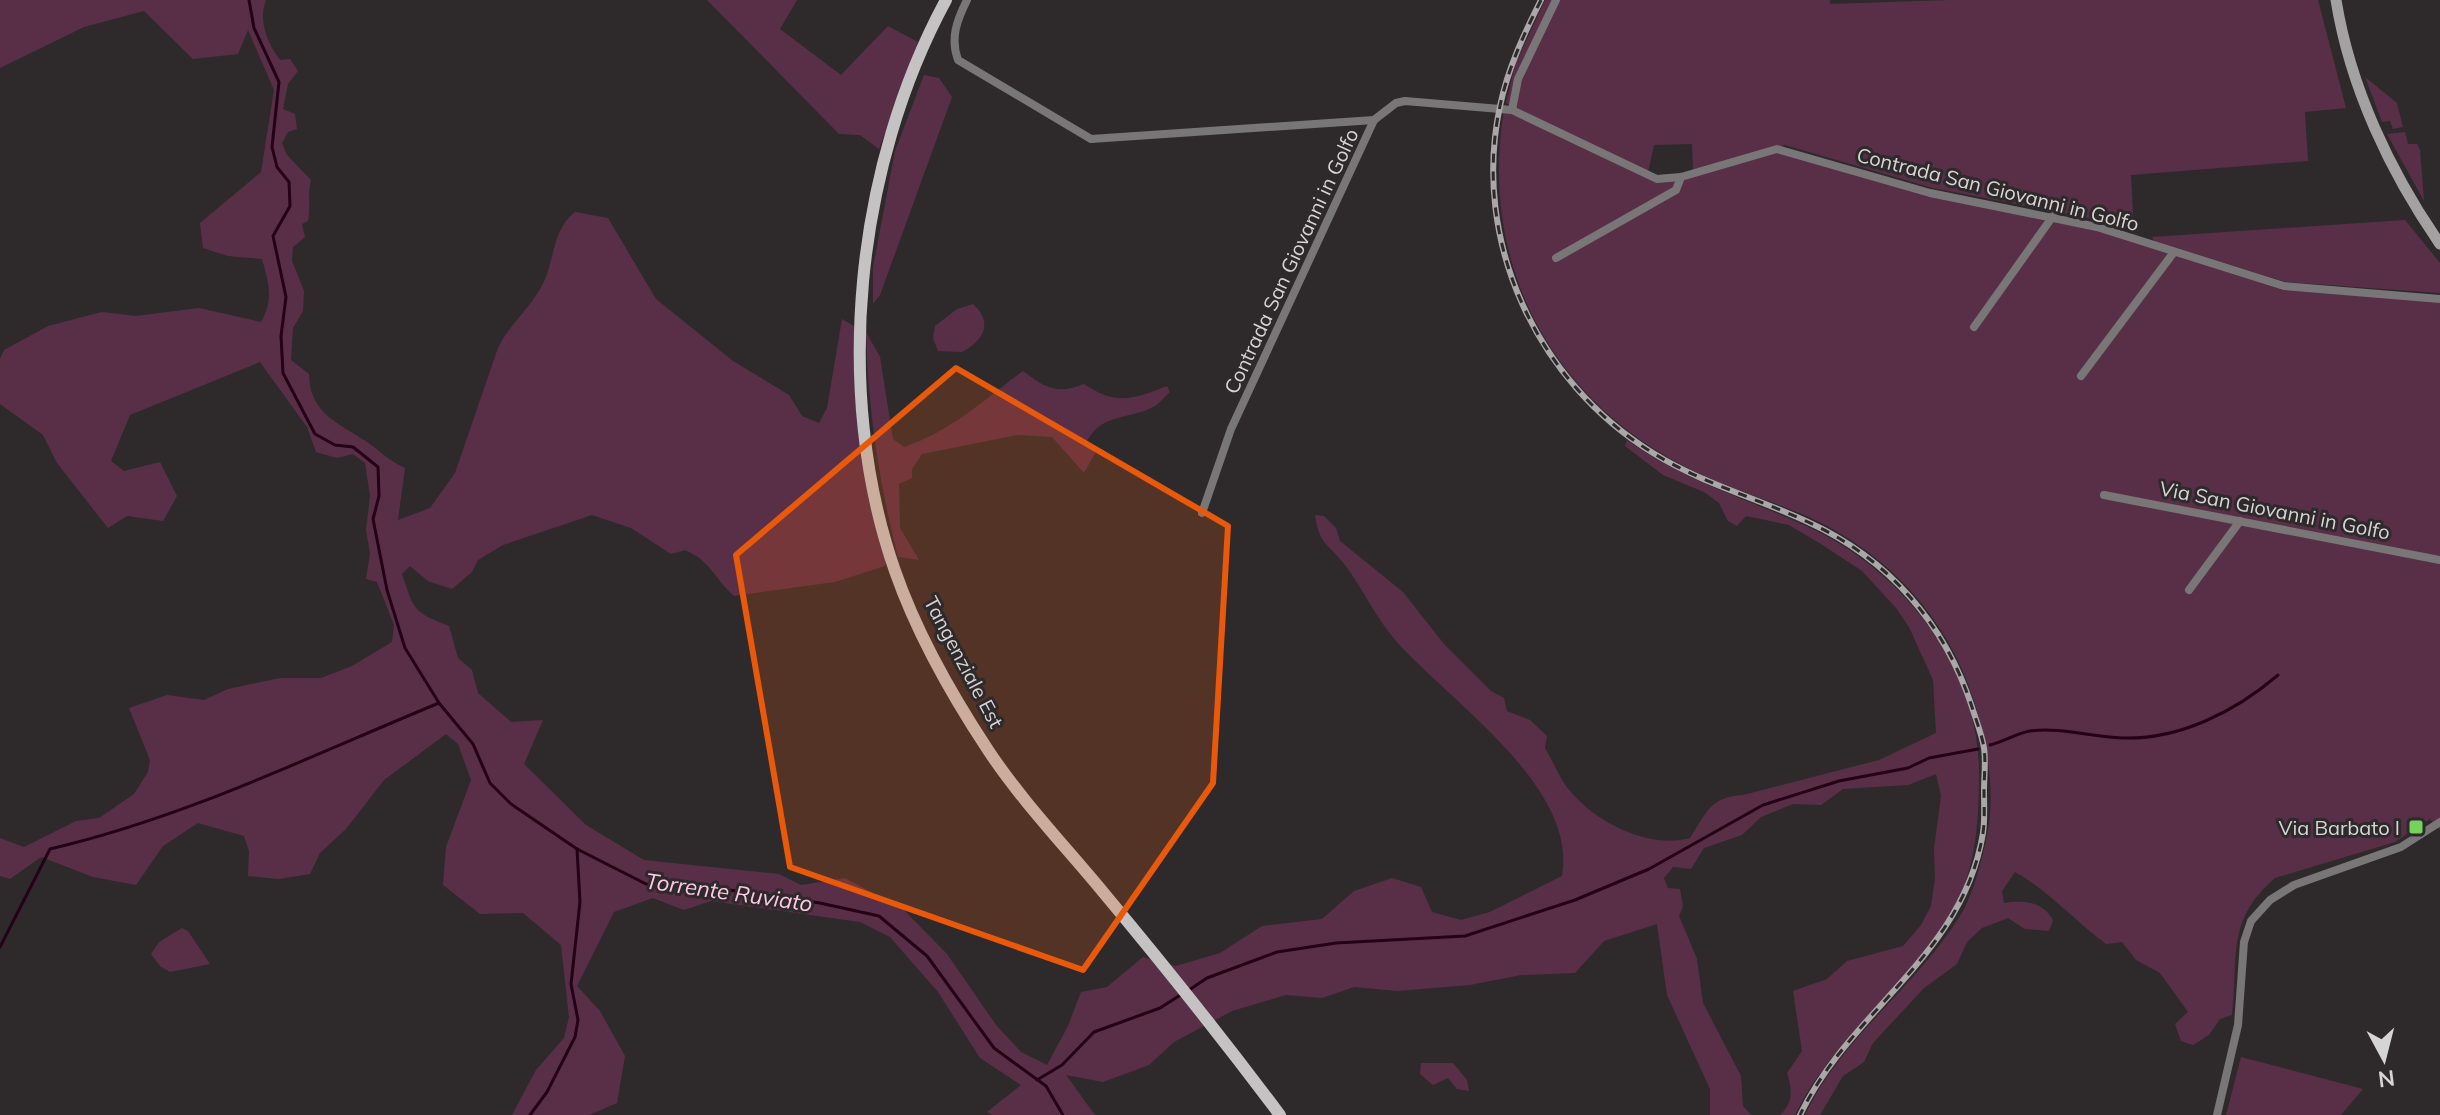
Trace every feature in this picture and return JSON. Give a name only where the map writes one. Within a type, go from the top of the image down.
[{"type":"main road","name":"Tangenziale Est","points":[[946,0],[911,80],[882,173],[864,270],[860,328],[861,384],[876,492],[895,570],[928,648],[990,753],[1221,1036],[1280,1115]]},
{"type":"main road","points":[[2336,0],[2354,79],[2406,188],[2440,244]]},
{"type":"street","points":[[967,0],[956,23],[954,50],[958,60],[1091,139],[1374,120]]},
{"type":"street","points":[[1512,110],[1518,79],[1556,0]]},
{"type":"street","name":"Contrada San Giovanni in Golfo","points":[[1202,513],[1248,392],[1374,120],[1396,103],[1405,101],[1512,110],[1657,179],[1681,177],[1777,149],[1930,193],[2053,216],[2284,286],[2440,299]]},
{"type":"street","points":[[1556,258],[1676,190],[1681,177]]},
{"type":"street","points":[[1974,327],[2053,216]]},
{"type":"street","points":[[2081,376],[2174,252]]},
{"type":"street","name":"Via San Giovanni in Golfo","points":[[2104,495],[2440,560]]},
{"type":"street","points":[[2189,590],[2240,521]]},
{"type":"street","points":[[2217,1115],[2238,1025],[2244,942],[2251,921],[2270,900],[2294,885],[2401,847],[2440,822]]},
{"type":"highlighted area","points":[[956,368],[1228,526],[1213,783],[1083,970],[790,867],[736,555]]},
{"type":"shaded area","points":[[0,0],[266,0],[263,23],[271,46],[280,60],[290,59],[298,71],[288,84],[283,109],[295,114],[297,129],[288,132],[282,143],[287,155],[311,180],[308,221],[302,224],[305,237],[293,247],[292,261],[304,291],[303,311],[293,328],[291,360],[309,374],[311,389],[322,410],[405,468],[398,520],[430,508],[455,473],[498,348],[543,284],[559,232],[575,212],[608,218],[656,299],[733,361],[789,395],[802,416],[819,423],[827,408],[842,319],[854,326],[856,385],[887,561],[885,566],[835,582],[734,596],[694,555],[685,550],[671,554],[631,528],[592,515],[503,545],[478,560],[472,572],[452,589],[428,581],[410,566],[402,574],[417,609],[449,626],[458,658],[472,670],[478,693],[511,722],[543,720],[524,764],[586,825],[644,860],[779,874],[801,885],[845,878],[903,909],[947,954],[996,1025],[1021,1052],[1047,1065],[1068,1026],[1081,992],[1107,987],[1143,957],[1176,966],[1220,953],[1262,926],[1322,919],[1354,891],[1392,878],[1421,887],[1432,912],[1461,920],[1490,912],[1562,876],[1562,843],[1550,810],[1530,778],[1505,747],[1396,641],[1345,565],[1325,543],[1315,515],[1324,516],[1336,528],[1340,541],[1403,592],[1444,644],[1491,691],[1504,698],[1507,711],[1530,720],[1547,736],[1545,748],[1564,782],[1582,804],[1610,824],[1642,837],[1658,840],[1690,838],[1710,808],[1723,799],[1879,760],[1936,733],[1933,680],[1909,627],[1862,571],[1789,525],[1746,516],[1737,526],[1728,521],[1719,503],[1704,492],[1663,475],[1625,446],[1627,440],[1692,477],[1841,544],[1903,595],[1929,626],[1950,661],[1966,697],[1976,736],[1979,775],[1977,827],[1961,894],[1936,937],[1830,1060],[1795,1115],[1780,1115],[1791,1096],[1787,1073],[1802,1051],[1793,991],[1827,979],[1847,961],[1903,946],[1921,925],[1931,906],[1935,878],[1934,848],[1941,796],[1936,774],[1908,785],[1843,789],[1821,805],[1793,804],[1761,817],[1742,835],[1704,848],[1691,869],[1673,867],[1664,878],[1668,888],[1680,889],[1683,906],[1679,916],[1697,959],[1703,1003],[1741,1076],[1743,1106],[1751,1115],[1710,1115],[1710,1089],[1667,995],[1657,924],[1604,941],[1575,973],[1521,975],[1470,985],[1397,991],[1354,987],[1322,998],[1286,995],[1232,1011],[1174,1042],[1149,1065],[1103,1082],[1066,1075],[1095,1115],[992,1115],[987,1112],[1021,1085],[980,1058],[938,992],[890,937],[860,922],[711,901],[684,910],[653,898],[614,912],[577,986],[600,1011],[625,1056],[617,1103],[589,1115],[512,1115],[536,1070],[564,1038],[569,1017],[561,945],[523,913],[480,914],[443,885],[446,847],[471,780],[458,744],[446,734],[384,780],[346,829],[320,853],[310,874],[279,879],[248,876],[249,851],[244,836],[198,823],[163,846],[136,885],[93,877],[41,857],[10,879],[0,876],[0,838],[24,847],[76,821],[99,818],[134,794],[148,772],[150,760],[129,708],[167,695],[204,700],[228,689],[280,678],[321,678],[352,666],[392,642],[394,625],[377,582],[366,579],[370,554],[366,530],[370,496],[365,463],[353,454],[337,458],[316,452],[307,427],[260,362],[130,415],[111,461],[124,471],[160,462],[177,496],[163,521],[127,516],[108,528],[57,463],[43,435],[0,404],[0,359],[4,350],[48,326],[102,312],[136,316],[199,308],[261,322],[268,306],[269,291],[262,259],[228,256],[203,248],[200,223],[261,172],[274,90],[248,30],[238,54],[193,59],[144,11],[84,27],[0,68]]},
{"type":"shaded area","points":[[707,0],[797,0],[780,29],[841,75],[888,26],[918,42],[879,149],[860,135],[839,134]]},
{"type":"shaded area","points":[[1545,0],[1830,0],[1830,4],[1950,0],[2318,0],[2346,108],[2305,112],[2308,161],[2131,175],[2134,232],[2084,217],[1933,188],[1785,145],[1693,171],[1692,144],[1654,145],[1648,172],[1506,103],[1515,65]]},
{"type":"shaded area","points":[[924,75],[939,78],[952,97],[880,295],[873,304],[873,267],[895,151]]},
{"type":"shaded area","points":[[2365,77],[2397,103],[2403,127],[2393,129],[2390,121],[2382,122]]},
{"type":"shaded area","points":[[1504,110],[1659,182],[1670,182],[1778,152],[1934,195],[2108,232],[2285,289],[2440,302],[2440,830],[2430,819],[2395,842],[2275,878],[2259,894],[2241,925],[2235,958],[2232,1015],[2220,1019],[2209,1035],[2193,1045],[2181,1041],[2175,1024],[2188,1012],[2160,973],[2136,960],[2122,942],[2106,944],[2015,872],[2002,891],[2004,903],[2038,905],[2053,920],[2049,931],[2025,929],[2008,918],[1982,928],[1967,942],[1957,964],[1924,988],[1873,1043],[1864,1062],[1843,1076],[1820,1115],[1805,1115],[1838,1061],[1942,942],[1969,898],[1985,845],[1991,803],[1986,750],[1974,701],[1949,643],[1932,617],[1890,570],[1866,550],[1811,518],[1696,472],[1646,444],[1602,409],[1566,369],[1537,324],[1516,275],[1503,223],[1499,168]]},
{"type":"shaded area","points":[[2405,132],[2408,144],[2417,144],[2420,150],[2424,201],[2387,134]]},
{"type":"shaded area","points":[[2405,220],[2440,263],[2440,293],[2286,282],[2154,241],[2152,237]]},
{"type":"shaded area","points":[[973,304],[984,325],[976,343],[962,352],[938,351],[933,338],[935,326],[957,309]]},
{"type":"shaded area","points":[[866,332],[880,357],[893,439],[904,447],[938,432],[1023,371],[1052,388],[1067,389],[1084,384],[1116,398],[1135,397],[1167,386],[1170,392],[1145,411],[1106,422],[1098,428],[1085,446],[1096,452],[1084,473],[1052,437],[1017,435],[922,454],[912,469],[912,478],[899,484],[900,528],[919,560],[898,557],[876,446]]},
{"type":"shaded area","points":[[182,928],[188,931],[210,964],[170,972],[160,966],[151,954],[159,942]]},
{"type":"shaded area","points":[[2241,1057],[2363,1089],[2341,1115],[2226,1115]]},
{"type":"shaded area","points":[[1421,1063],[1453,1063],[1467,1080],[1469,1091],[1457,1089],[1448,1078],[1433,1085],[1420,1074]]},
{"type":"waterway","name":"Torrente Ruviato","points":[[249,0],[254,28],[279,82],[272,147],[277,167],[289,182],[290,206],[273,236],[286,297],[281,336],[283,373],[315,434],[335,445],[353,447],[378,467],[379,496],[373,519],[387,590],[405,648],[439,703],[473,744],[490,783],[511,804],[577,849],[646,884],[729,890],[820,903],[879,916],[927,956],[994,1048],[1046,1086],[1063,1115]]},
{"type":"waterway","points":[[1990,745],[2025,732],[2042,730],[2122,738],[2165,734],[2206,721],[2244,700],[2278,675]]},
{"type":"waterway","points":[[0,947],[50,849],[101,836],[199,803],[439,703]]},
{"type":"waterway","points":[[1189,990],[1207,978],[1277,952],[1336,943],[1465,936],[1575,900],[1649,869],[1763,805],[1839,781],[1908,768],[1929,758],[1978,749]]},
{"type":"waterway","points":[[530,1115],[547,1092],[575,1037],[578,1020],[571,984],[580,902],[577,849]]},
{"type":"waterway","points":[[1037,1080],[1062,1065],[1094,1032],[1160,1008],[1182,994]]},
{"type":"railway","points":[[1541,0],[1507,78],[1493,157],[1495,207],[1505,256],[1522,304],[1546,348],[1576,388],[1612,423],[1653,453],[1690,473],[1837,537],[1888,575],[1930,622],[1946,648],[1961,677],[1983,743],[1983,833],[1971,876],[1953,914],[1929,949],[1821,1078],[1800,1115]]},
{"type":"place","name":"Via Barbato I","points":[[2416,827]]}]
